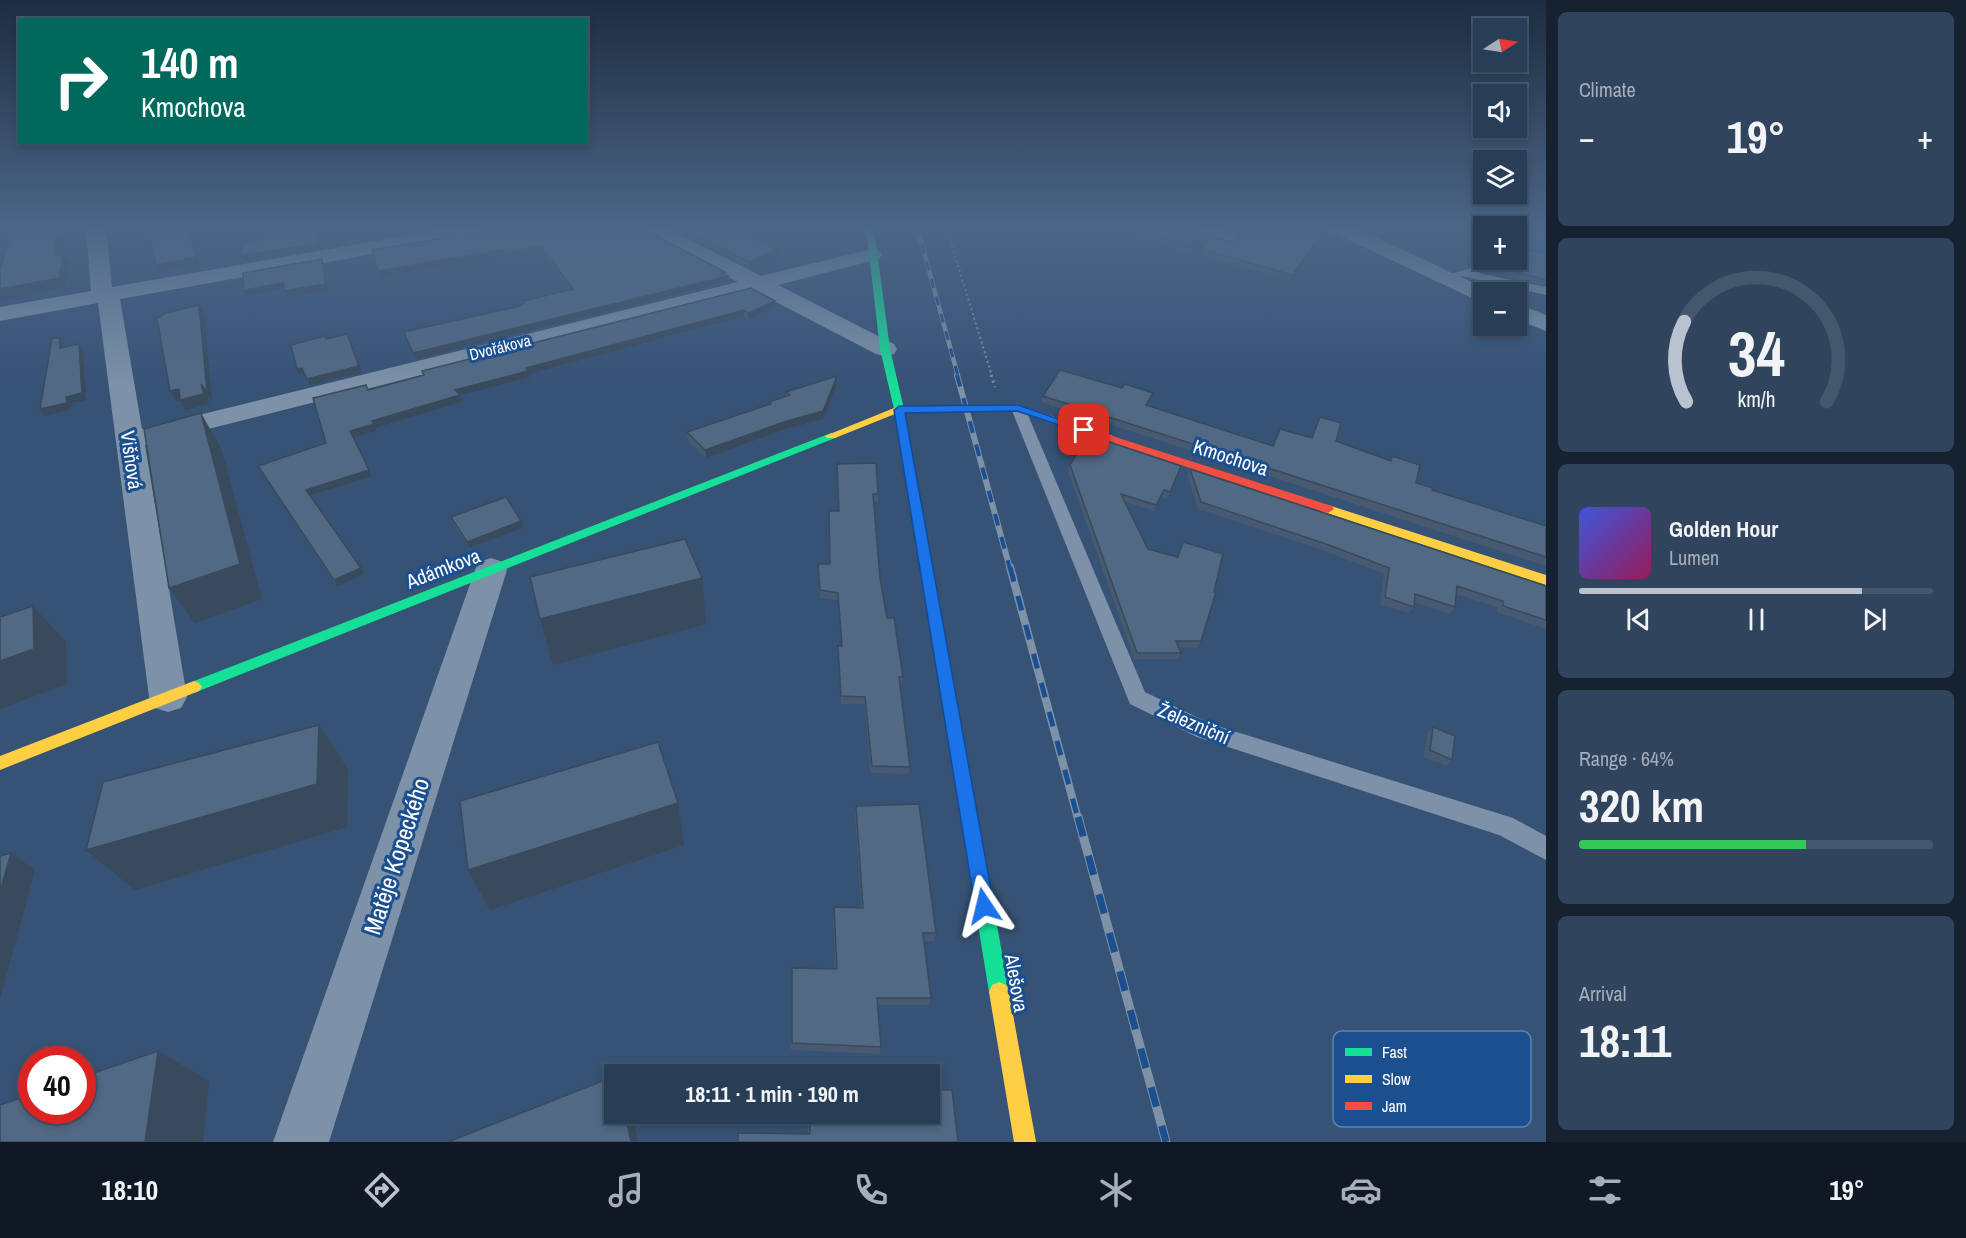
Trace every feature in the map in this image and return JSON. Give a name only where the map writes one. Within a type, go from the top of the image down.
[{"type":"street","name":"Višňová","points":[[101,280],[102,295],[110,300],[168,697]]},
{"type":"street","points":[[0,314],[186,280]]},
{"type":"street","points":[[753,280],[885,349]]},
{"type":"street","name":"Dvořákova","points":[[129,441],[763,280]]},
{"type":"street","name":"Alešova","points":[[875,280],[885,349],[899,410],[1025,1142]]},
{"type":"street","points":[[1527,315],[1546,324]]},
{"type":"street","name":"Kmochova","points":[[899,410],[1010,408],[1546,580]]},
{"type":"street","name":"Adámkova","points":[[0,763],[899,410]]},
{"type":"street","name":"Matěje Kopeckého","points":[[301,1142],[491,570]]},
{"type":"lane","points":[[1484,280],[1546,291]]},
{"type":"lane","name":"Železniční","points":[[1010,408],[1137,698],[1205,731],[1506,826],[1546,849]]},
{"type":"path","points":[[965,280],[1010,408]]},
{"type":"building","points":[[0,280],[47,280],[0,289]]},
{"type":"building","points":[[243,280],[325,280],[326,284],[284,291],[284,283],[244,290]]},
{"type":"building","points":[[567,280],[710,280],[413,353],[404,332],[520,306],[524,303],[523,301],[573,289]]},
{"type":"building","points":[[751,288],[775,301],[748,313],[744,310],[526,368],[528,371],[455,390],[460,395],[372,421],[374,424],[350,431],[369,470],[306,490],[361,568],[334,580],[258,466],[326,443],[313,398],[366,385],[368,390],[424,375],[422,371]]},
{"type":"building","points":[[199,305],[207,392],[201,384],[204,394],[180,400],[179,389],[170,391],[157,319],[166,313]]},
{"type":"building","points":[[347,334],[359,366],[307,379],[302,368],[297,369],[291,345],[325,336],[326,339]]},
{"type":"building","points":[[52,338],[59,338],[60,348],[79,344],[82,393],[66,397],[67,403],[40,409]]},
{"type":"building","points":[[1060,370],[1122,388],[1125,384],[1153,393],[1146,405],[1273,446],[1280,429],[1312,438],[1320,417],[1341,423],[1336,441],[1391,461],[1392,456],[1420,465],[1416,483],[1546,526],[1546,557],[1043,396]]},
{"type":"building","points":[[837,376],[823,411],[787,421],[705,450],[687,432],[771,404],[769,402],[790,395],[786,392]]},
{"type":"building","points":[[201,413],[240,564],[169,588],[144,429]]},
{"type":"building","points":[[1088,435],[1181,466],[1170,492],[1164,490],[1156,505],[1121,494],[1148,549],[1178,557],[1183,542],[1223,554],[1214,592],[1216,592],[1201,641],[1176,641],[1181,653],[1137,653],[1070,465]]},
{"type":"building","points":[[876,463],[878,494],[873,494],[880,578],[887,618],[894,618],[903,677],[899,677],[910,767],[872,766],[865,697],[841,696],[838,646],[842,646],[838,593],[820,590],[818,564],[830,564],[829,511],[839,511],[837,464]]},
{"type":"building","points":[[1190,469],[1546,586],[1546,620],[1503,606],[1503,601],[1457,586],[1455,607],[1415,594],[1414,607],[1385,597],[1389,568],[1329,545],[1201,502]]},
{"type":"building","points":[[506,497],[521,521],[467,542],[451,517]]},
{"type":"building","points":[[685,539],[702,578],[540,619],[530,577]]},
{"type":"building","points":[[33,606],[34,649],[0,661],[0,617]]},
{"type":"building","points":[[319,725],[317,784],[86,850],[103,782]]},
{"type":"building","points":[[1433,727],[1455,736],[1452,760],[1430,750]]},
{"type":"building","points":[[658,742],[678,803],[468,870],[460,801]]},
{"type":"building","points":[[919,804],[936,933],[923,933],[931,998],[877,998],[881,1047],[792,1043],[792,968],[837,969],[834,907],[863,908],[856,806]]},
{"type":"building","points":[[11,853],[0,892],[0,856]]},
{"type":"building","points":[[158,1051],[145,1142],[0,1142],[0,1105],[18,1099],[18,1124],[96,1124],[96,1072]]},
{"type":"building","points":[[604,1080],[604,1124],[627,1124],[631,1142],[448,1142]]},
{"type":"building","points":[[940,1090],[952,1090],[958,1142],[738,1142],[738,1133],[810,1134],[810,1124],[940,1124]]},
{"type":"railway","points":[[932,280],[958,376]]},
{"type":"railway","points":[[957,375],[1010,569]]},
{"type":"railway","points":[[1010,567],[1078,819]]},
{"type":"railway","points":[[1078,817],[1166,1142]]},
{"type":"traffic: fast","points":[[877,280],[885,349],[899,409],[999,992]]},
{"type":"traffic: fast","points":[[194,687],[831,436]]},
{"type":"traffic: slow","points":[[831,436],[899,409],[1018,408],[1109,438]]},
{"type":"traffic: slow","points":[[1328,509],[1546,580]]},
{"type":"traffic: slow","points":[[0,763],[194,687]]},
{"type":"traffic: slow","points":[[999,992],[1025,1142]]},
{"type":"traffic: jam","points":[[1109,438],[1328,509]]},
{"type":"route","points":[[984,906],[899,410],[968,407],[1018,408],[1084,430]]}]
